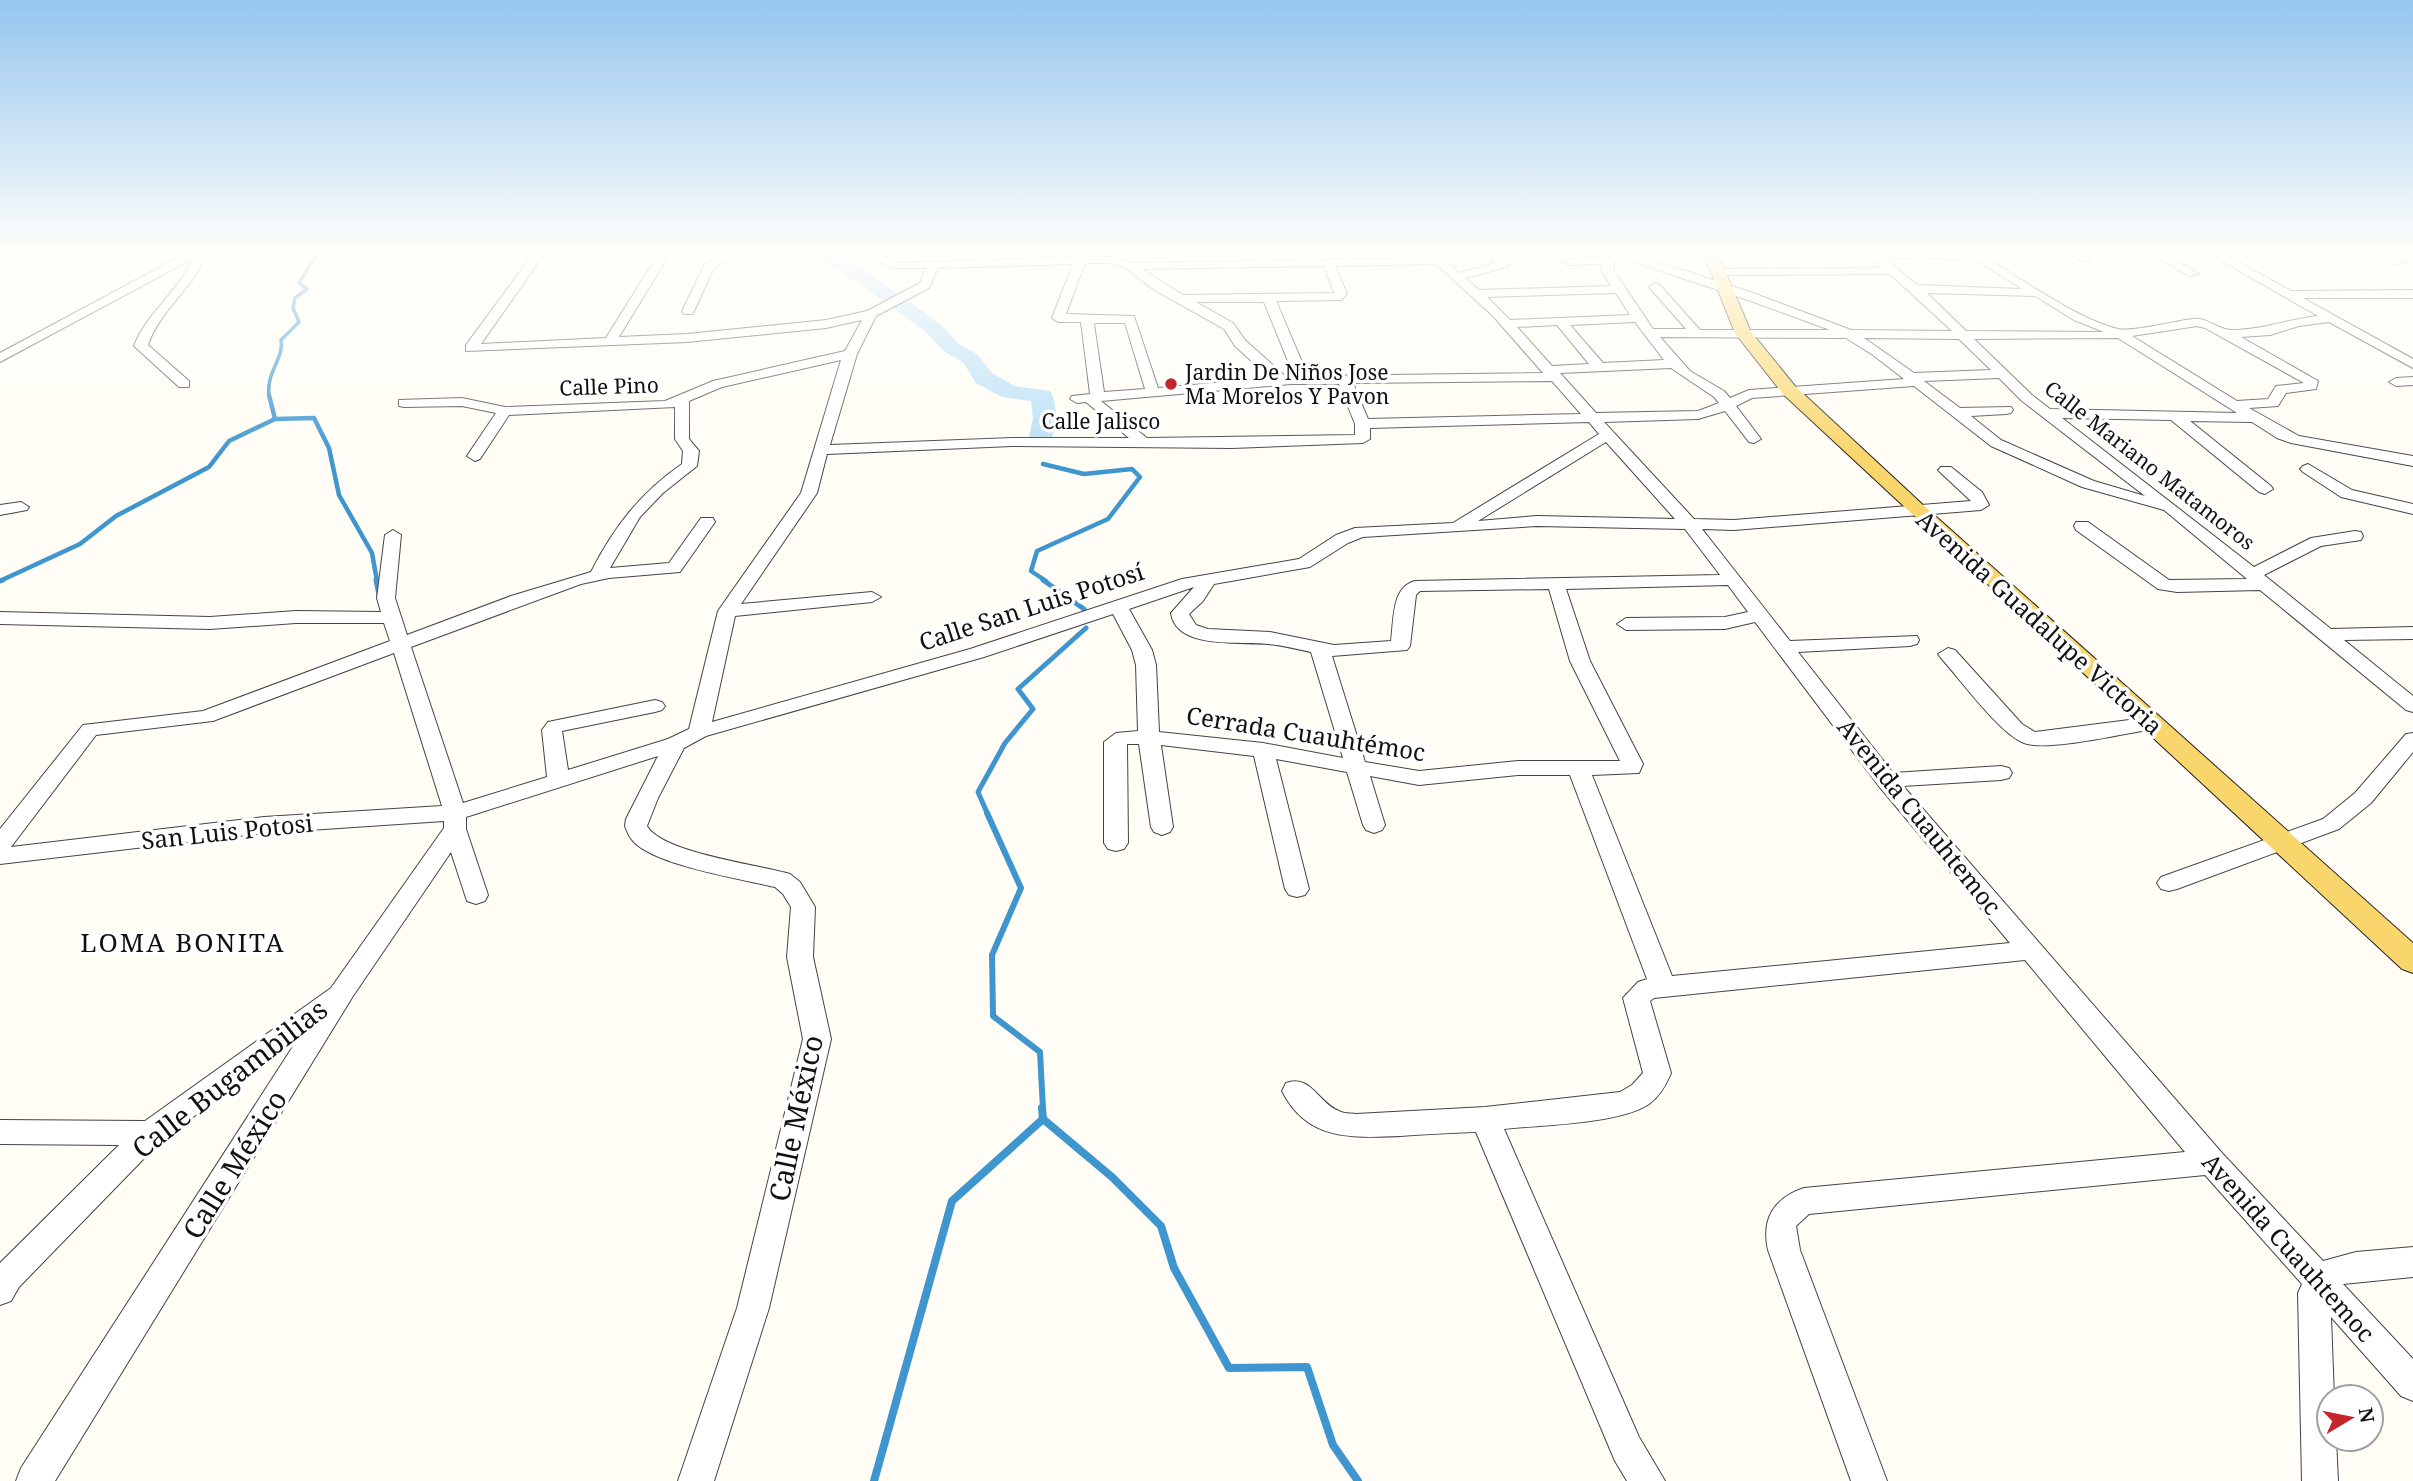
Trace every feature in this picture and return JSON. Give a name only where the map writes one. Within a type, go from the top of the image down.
[{"type":"main road","name":"Avenida Guadalupe Victoria","points":[[1737,319],[1742,333],[1789,390],[2413,961]]},
{"type":"street","points":[[2,356],[72,319]]},
{"type":"street","points":[[156,319],[141,346],[184,384]]},
{"type":"street","points":[[492,319],[471,348],[609,343],[826,324],[848,319]]},
{"type":"street","points":[[609,343],[624,319]]},
{"type":"street","points":[[687,738],[727,611],[809,494],[838,387],[850,354],[868,319]]},
{"type":"street","points":[[1077,319],[1130,320],[1153,393]]},
{"type":"street","points":[[1217,319],[1229,326],[1240,343],[1281,380]]},
{"type":"street","points":[[1277,319],[1303,380]]},
{"type":"street","name":"Avenida Cuauhtemoc","points":[[1502,319],[1691,526],[1886,780],[2212,1162],[2413,1384]]},
{"type":"street","points":[[1507,324],[1617,319]]},
{"type":"street","points":[[1639,319],[1674,364],[1729,403],[1754,439]]},
{"type":"street","points":[[1684,319],[1696,333]]},
{"type":"street","points":[[1814,319],[1849,334],[1986,438],[2088,484],[2171,508]]},
{"type":"street","name":"Calle Mariano Matamoros","points":[[1946,319],[2000,374],[2171,508],[2413,706]]},
{"type":"street","points":[[2056,319],[2084,336]]},
{"type":"street","points":[[2083,319],[2122,335],[2254,418],[2296,440],[2413,461]]},
{"type":"street","points":[[2225,335],[2270,331],[2297,323],[2325,319]]},
{"type":"street","points":[[2335,319],[2413,363]]},
{"type":"street","points":[[1088,398],[1087,323],[1092,320]]},
{"type":"street","points":[[1648,333],[2084,336],[2122,335],[2191,321],[2209,325],[2311,382],[2311,386],[2281,389],[2273,403],[2233,405]]},
{"type":"street","points":[[1561,322],[1599,367]]},
{"type":"street","points":[[511,348],[525,332]]},
{"type":"street","points":[[2395,353],[2413,353]]},
{"type":"street","name":"Calle Pino","points":[[404,403],[462,401],[505,411],[667,405],[703,388],[728,381],[850,354]]},
{"type":"street","points":[[1632,354],[1642,365]]},
{"type":"street","points":[[1088,398],[1281,380],[1550,373],[1599,367],[1674,364]]},
{"type":"street","points":[[1345,380],[1362,424],[1599,427],[1698,415],[1717,410],[1749,394],[2000,374]]},
{"type":"street","points":[[2396,382],[2413,381]]},
{"type":"street","points":[[1088,398],[1143,442]]},
{"type":"street","points":[[597,575],[621,528],[638,506],[689,466],[691,451],[682,439],[682,399]]},
{"type":"street","points":[[1954,413],[2006,410]]},
{"type":"street","points":[[475,456],[505,411]]},
{"type":"street","points":[[2048,413],[2254,418]]},
{"type":"street","points":[[2176,416],[2265,489]]},
{"type":"street","name":"Calle Jalisco","points":[[822,450],[1012,442],[1355,440],[1365,438],[1362,424]]},
{"type":"street","name":"Calle San Luis Potosí","points":[[455,821],[558,780],[687,738],[977,653],[1209,578],[1304,563],[1342,539],[1361,532],[1455,528],[1599,427]]},
{"type":"street","points":[[2308,469],[2338,491],[2413,509]]},
{"type":"street","points":[[1455,528],[1537,521],[1691,526],[1761,523],[1981,505],[1976,495],[1946,470]]},
{"type":"street","points":[[0,510],[21,507]]},
{"type":"street","points":[[0,845],[90,729],[206,716],[517,600],[597,575],[670,569],[678,565],[707,522]]},
{"type":"street","points":[[2082,526],[2164,585],[2177,587],[2259,579],[2317,542],[2355,536]]},
{"type":"street","points":[[393,535],[386,598],[475,895]]},
{"type":"street","points":[[1209,578],[1197,597],[1180,613],[1181,620],[1189,629],[1205,635],[1270,638],[1320,650],[1343,651],[1400,646],[1407,593],[1415,586],[1734,580]]},
{"type":"street","name":"Cerrada Cuauhtémoc","points":[[1116,843],[1115,742],[1123,738],[1149,737],[1263,750],[1429,779],[1508,769],[1633,766],[1580,661],[1556,584]]},
{"type":"street","points":[[727,611],[872,597]]},
{"type":"street","points":[[1118,606],[1142,650],[1146,665],[1149,737],[1162,827]]},
{"type":"street","points":[[1626,624],[1725,623],[1761,615]]},
{"type":"street","points":[[0,618],[210,623],[296,617],[392,618]]},
{"type":"street","points":[[2327,635],[2413,633]]},
{"type":"street","points":[[1785,647],[1910,640]]},
{"type":"street","points":[[1320,650],[1374,825]]},
{"type":"street","points":[[1948,654],[2015,728],[2030,738],[2045,739],[2153,723]]},
{"type":"street","points":[[558,780],[552,730],[555,726],[655,706]]},
{"type":"street","name":"Calle México","points":[[687,738],[639,817],[637,831],[640,837],[668,853],[782,880],[793,888],[803,907],[800,957],[817,1039],[753,1308],[696,1481]]},
{"type":"street","points":[[2169,883],[2312,833],[2347,814],[2413,739]]},
{"type":"street","points":[[1263,750],[1297,889]]},
{"type":"street","points":[[1579,769],[1663,987]]},
{"type":"street","points":[[1886,780],[2001,773]]},
{"type":"street","name":"Calle México","points":[[34,1481],[344,989],[455,821]]},
{"type":"street","name":"San Luis Potosi","points":[[0,856],[264,825],[455,821]]},
{"type":"street","points":[[1296,1091],[1324,1119],[1341,1126],[1485,1119],[1631,1101],[1652,1084],[1657,1073],[1636,998],[1647,989],[2031,950]]},
{"type":"street","name":"Calle Bugambilias","points":[[3,1282],[150,1133],[344,989]]},
{"type":"street","points":[[273,1040],[308,1046]]},
{"type":"street","points":[[1485,1119],[1627,1449],[1647,1481]]},
{"type":"street","points":[[0,1132],[150,1133]]},
{"type":"street","points":[[1869,1481],[1787,1261],[1780,1237],[1781,1223],[1787,1210],[1804,1201],[2212,1162]]},
{"type":"street","points":[[2320,1481],[2314,1293],[2318,1282],[2326,1275],[2342,1270],[2413,1262]]},
{"type":"waterway","points":[[269,395],[270,380],[280,354],[281,340],[299,322],[298,319]]},
{"type":"waterway","points":[[921,319],[952,348],[970,358],[984,378],[1010,392],[1042,396],[1044,418],[1041,437]]},
{"type":"waterway","points":[[269,395],[275,419]]},
{"type":"waterway","points":[[275,419],[314,418],[329,448],[339,495],[372,553],[377,581]]},
{"type":"waterway","points":[[3,580],[0,581],[80,544],[116,516],[209,467],[229,441],[275,419]]},
{"type":"waterway","points":[[1043,464],[1084,474],[1132,469],[1140,477],[1108,519],[1037,551],[1031,571],[1046,581]]},
{"type":"waterway","points":[[376,580],[379,595]]},
{"type":"waterway","points":[[1043,580],[1084,609]]},
{"type":"waterway","points":[[988,815],[978,792],[1005,743],[1033,709],[1018,689],[1086,628]]},
{"type":"waterway","points":[[987,813],[1021,888],[992,955],[993,1016],[1040,1052],[1043,1109]]},
{"type":"waterway","points":[[1042,1108],[1043,1119]]},
{"type":"waterway","points":[[874,1481],[952,1201],[1043,1119]]},
{"type":"waterway","points":[[1043,1119],[1112,1177],[1161,1226],[1174,1268],[1229,1368],[1307,1367],[1333,1445],[1358,1481]]},
{"type":"place","name":"Jardin De Niños Jose Ma Morelos Y Pavon","points":[[1171,384]]},
{"type":"district","name":"LOMA BONITA","points":[[183,942]]}]
